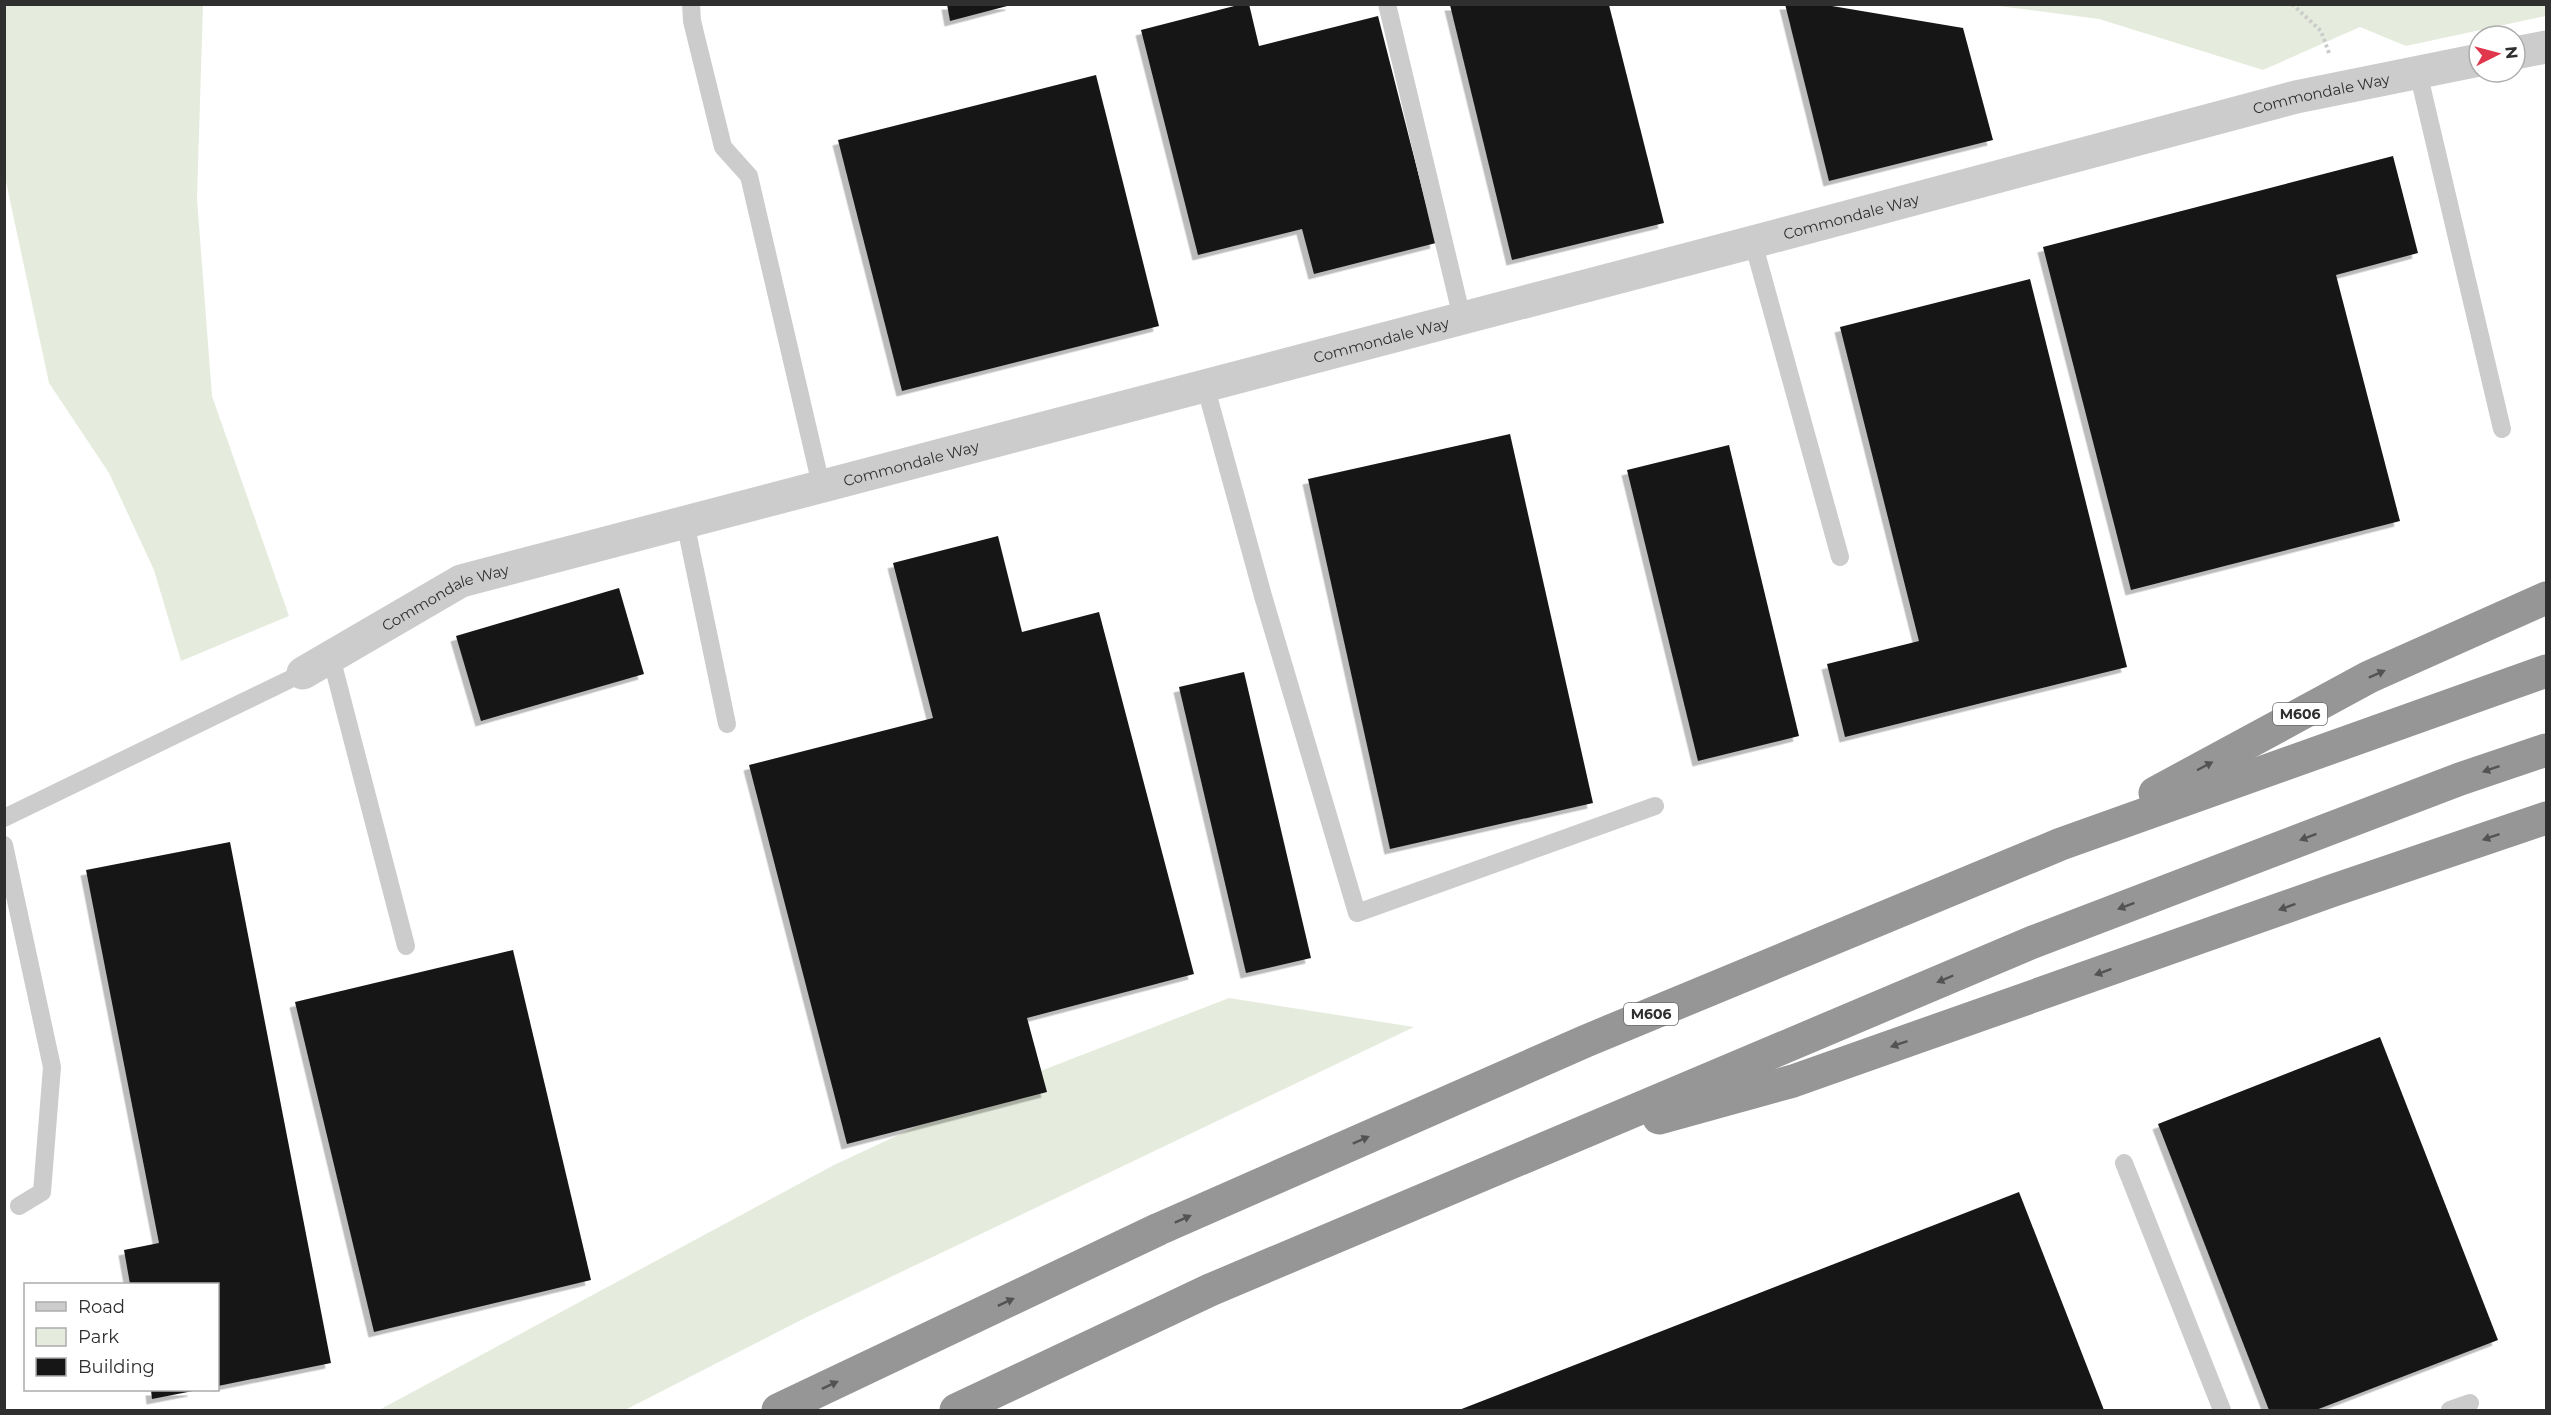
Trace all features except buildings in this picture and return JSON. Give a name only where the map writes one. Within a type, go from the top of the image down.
[{"type":"highway","name":"M606","points":[[2061,844],[2369,677],[2547,598]]},
{"type":"highway","name":"M606","points":[[778,1410],[1170,1224],[1586,1041],[2061,844],[2547,671]]},
{"type":"highway","points":[[956,1410],[1210,1290],[2033,942],[2460,779],[2547,750]]},
{"type":"highway","points":[[1532,1152],[1793,1081],[2334,890],[2547,818]]},
{"type":"street","points":[[2527,51],[2547,47]]},
{"type":"street","name":"Commondale Way","points":[[303,673],[461,581],[2296,97],[2467,62]]},
{"type":"lane","points":[[692,4],[692,21],[723,147],[749,176],[820,485]]},
{"type":"lane","points":[[1387,4],[1462,318]]},
{"type":"lane","points":[[2418,72],[2502,429]]},
{"type":"lane","points":[[1753,242],[1840,557]]},
{"type":"lane","points":[[1205,385],[1263,596],[1357,913],[1655,806]]},
{"type":"lane","points":[[686,522],[727,724]]},
{"type":"lane","points":[[332,657],[406,946]]},
{"type":"lane","points":[[4,818],[303,673]]},
{"type":"lane","points":[[4,845],[8,877],[52,1067],[42,1192],[19,1206]]},
{"type":"lane","points":[[2124,1163],[2222,1410]]},
{"type":"lane","points":[[2450,1410],[2470,1403]]},
{"type":"path","points":[[2292,4],[2321,31],[2340,88]]},
{"type":"green space","points":[[2546,4],[2546,16],[2509,24],[2467,24],[2467,33],[2406,46],[2360,27],[2263,70],[2099,19],[1991,5]]},
{"type":"green space","points":[[4,5],[203,5],[197,199],[212,396],[289,616],[181,661],[154,570],[109,473],[49,383],[5,177]]},
{"type":"green space","points":[[1229,998],[1414,1027],[807,1317],[625,1410],[379,1410],[834,1165],[1012,1082]]}]
